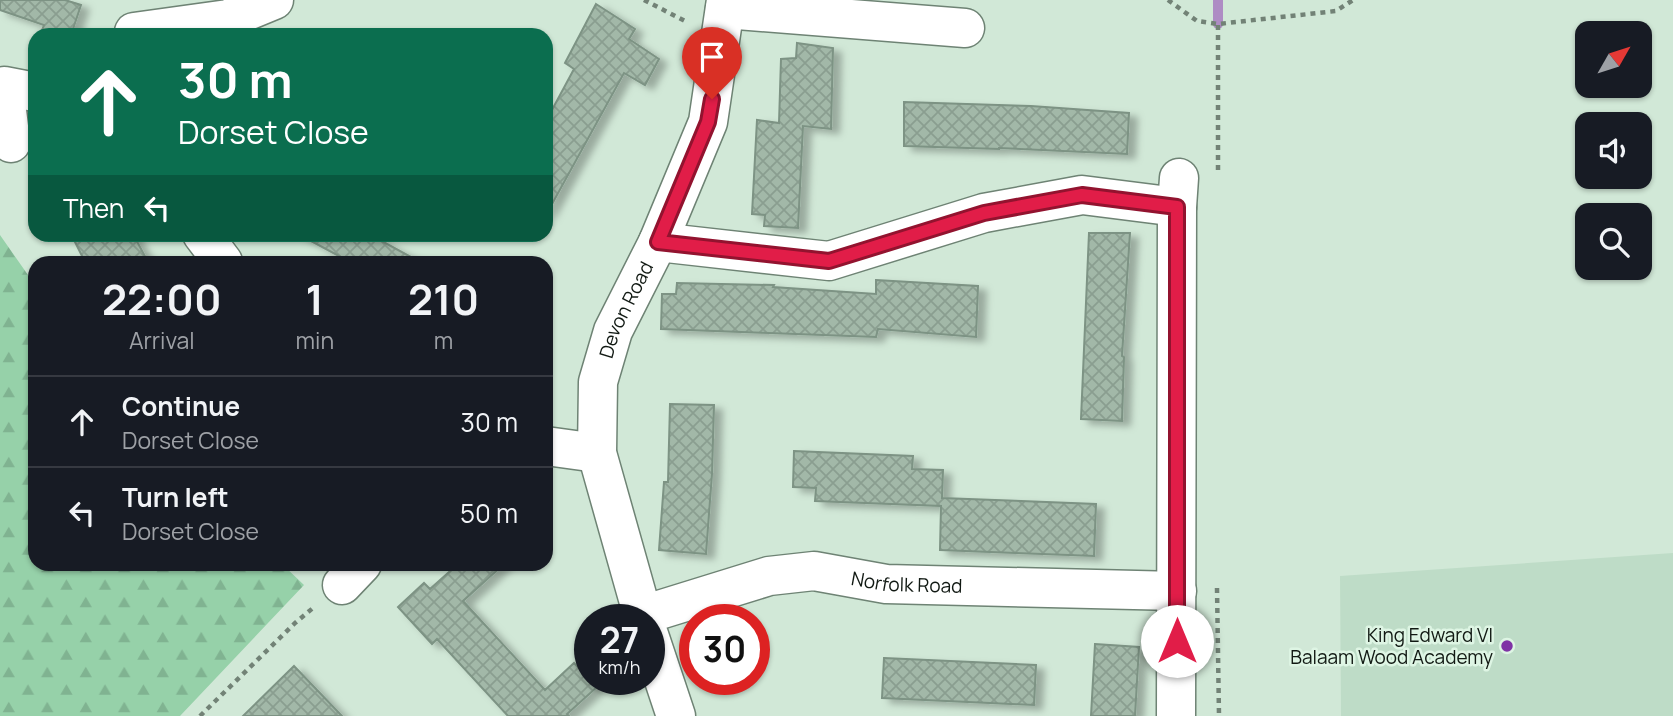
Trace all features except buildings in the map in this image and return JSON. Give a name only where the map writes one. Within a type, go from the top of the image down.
[{"type":"street","points":[[138,22],[228,19],[274,0]]},
{"type":"street","points":[[724,12],[965,28]]},
{"type":"street","name":"Devon Road","points":[[640,604],[597,453],[598,382],[612,331],[658,242],[708,122],[724,12]]},
{"type":"street","points":[[11,142],[4,86],[28,91]]},
{"type":"street","points":[[658,242],[829,261],[984,213],[1082,195],[1178,193],[1177,716]]},
{"type":"street","points":[[553,447],[597,453]]},
{"type":"street","name":"Norfolk Road","points":[[665,615],[769,576],[814,571],[886,584],[1177,591]]},
{"type":"street","name":"Devon Road","points":[[665,683],[676,716]]},
{"type":"path","points":[[644,0],[691,25],[724,12]]},
{"type":"path","points":[[1168,0],[1196,21],[1219,24],[1336,11],[1353,0]]},
{"type":"path","points":[[200,716],[295,623],[352,574]]},
{"type":"shaded area","name":"King Edward VI Balaam Wood Academy","points":[[1673,553],[1673,716],[1341,716],[1340,576]]},
{"type":"green space","points":[[0,235],[28,275],[28,571],[289,571],[304,585],[180,716],[0,716]]},
{"type":"waterway","points":[[1218,0],[1218,24]]},
{"type":"place","name":"King Edward VI Balaam Wood Academy","points":[[1507,646]]},
{"type":"route","points":[[712,99],[708,122],[658,242],[829,261],[984,213],[1082,195],[1177,207],[1177,641]]}]
